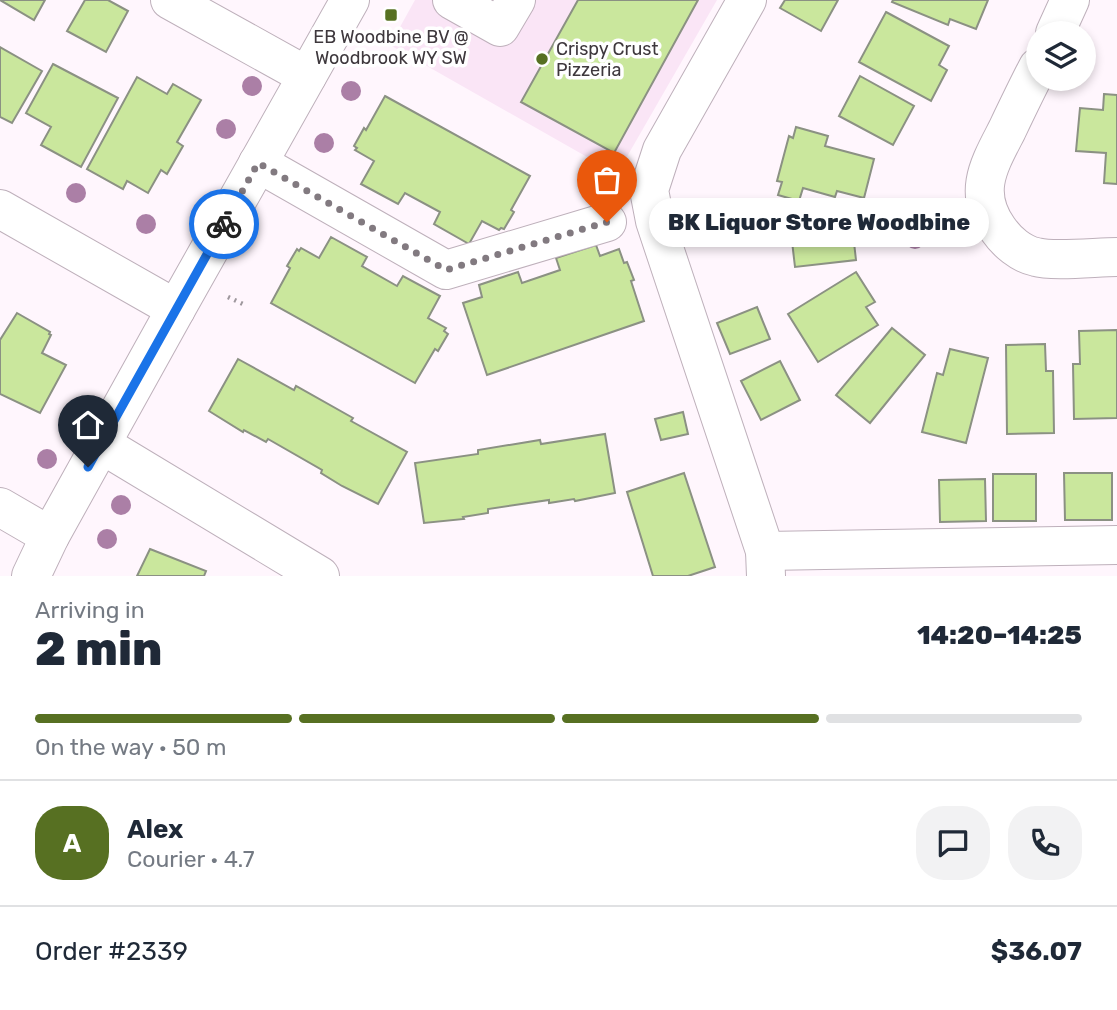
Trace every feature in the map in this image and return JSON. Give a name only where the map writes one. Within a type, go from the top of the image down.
[{"type":"street","points":[[170,0],[307,76]]},
{"type":"street","points":[[31,576],[50,536],[350,0]]},
{"type":"street","points":[[452,0],[500,27],[516,0]]},
{"type":"street","points":[[747,0],[662,150],[649,190],[655,221],[765,563],[1117,545]]},
{"type":"street","points":[[1060,21],[1070,0]]},
{"type":"street","points":[[1026,90],[986,172],[984,188],[992,221],[1004,237],[1019,250],[1038,258],[1117,257]]},
{"type":"street","points":[[258,163],[446,270],[607,222]]},
{"type":"street","points":[[0,209],[176,309]]},
{"type":"street","points":[[101,444],[319,576]]},
{"type":"street","points":[[0,507],[50,536]]},
{"type":"path","points":[[227,296],[243,304]]},
{"type":"shaded area","points":[[415,0],[717,0],[617,174],[390,45]]},
{"type":"building","points":[[0,0],[45,0],[34,20]]},
{"type":"building","points":[[85,0],[108,0],[128,11],[106,52],[67,31]]},
{"type":"building","points":[[578,0],[698,0],[614,153],[521,102]]},
{"type":"building","points":[[785,0],[838,0],[821,31],[780,8]]},
{"type":"building","points":[[988,0],[976,29],[950,19],[948,25],[892,2]]},
{"type":"building","points":[[886,12],[949,46],[939,65],[947,70],[931,101],[859,62]]},
{"type":"building","points":[[0,47],[42,71],[12,123],[0,117]]},
{"type":"building","points":[[53,64],[118,98],[81,167],[41,145],[51,127],[26,113]]},
{"type":"building","points":[[860,76],[914,106],[893,145],[839,116]]},
{"type":"building","points":[[137,77],[167,94],[173,84],[201,100],[177,142],[183,146],[167,174],[161,170],[148,193],[127,181],[123,189],[87,169]]},
{"type":"building","points":[[1104,94],[1117,95],[1117,184],[1104,183],[1106,153],[1076,151],[1080,108],[1103,110]]},
{"type":"building","points":[[385,96],[530,176],[504,229],[499,230],[482,221],[469,244],[434,224],[440,212],[405,193],[398,204],[361,184],[374,161],[355,150],[357,148],[354,146]]},
{"type":"building","points":[[796,127],[828,136],[825,146],[874,159],[864,198],[837,191],[835,197],[803,188],[799,201],[778,195],[782,182],[777,181],[789,136],[793,138]]},
{"type":"building","points":[[851,216],[856,260],[795,267],[790,224]]},
{"type":"building","points":[[331,237],[367,257],[362,266],[397,286],[403,276],[440,296],[428,318],[446,328],[444,331],[448,334],[438,351],[435,349],[415,383],[271,303],[297,249],[299,251],[301,248],[319,258]]},
{"type":"building","points":[[596,245],[600,256],[619,249],[634,280],[631,281],[644,321],[487,375],[463,303],[482,297],[479,285],[518,272],[522,283],[560,270],[556,258]]},
{"type":"building","points":[[856,272],[875,302],[866,307],[878,325],[818,362],[788,314]]},
{"type":"building","points":[[757,307],[770,339],[730,354],[717,323]]},
{"type":"building","points":[[17,313],[50,332],[42,353],[66,365],[40,413],[0,394],[0,340]]},
{"type":"building","points":[[892,328],[925,355],[870,423],[836,395]]},
{"type":"building","points":[[1117,330],[1117,418],[1074,419],[1073,364],[1080,364],[1079,331]]},
{"type":"building","points":[[1045,344],[1046,371],[1053,371],[1054,433],[1007,434],[1006,345]]},
{"type":"building","points":[[950,349],[988,358],[966,443],[922,432],[937,373],[943,375]]},
{"type":"building","points":[[238,359],[294,390],[296,386],[407,452],[378,504],[342,486],[321,473],[322,470],[268,439],[266,442],[244,430],[243,432],[209,411]]},
{"type":"building","points":[[780,361],[800,400],[761,420],[741,381]]},
{"type":"building","points":[[683,412],[688,434],[661,440],[655,419]]},
{"type":"building","points":[[605,434],[615,493],[575,501],[549,503],[549,500],[488,509],[488,513],[463,517],[464,519],[424,523],[415,463],[478,454],[478,450],[540,440],[541,444]]},
{"type":"building","points":[[684,473],[715,567],[688,576],[653,576],[627,492]]},
{"type":"building","points":[[1064,473],[1112,473],[1112,520],[1065,520]]},
{"type":"building","points":[[993,474],[1036,474],[1036,521],[993,521]]},
{"type":"building","points":[[985,479],[986,521],[940,522],[939,480]]},
{"type":"building","points":[[150,549],[206,571],[204,576],[137,576]]},
{"type":"way so far","points":[[224,224],[258,163],[446,270],[607,222]]},
{"type":"place","name":"EB Woodbine BV @ Woodbrook WY SW","points":[[391,15]]},
{"type":"place","name":"Crispy Crust Pizzeria","points":[[542,59]]},
{"type":"place","name":"BK Liquor Store Woodbine","points":[[607,222]]},
{"type":"route","points":[[88,467],[224,224]]}]
